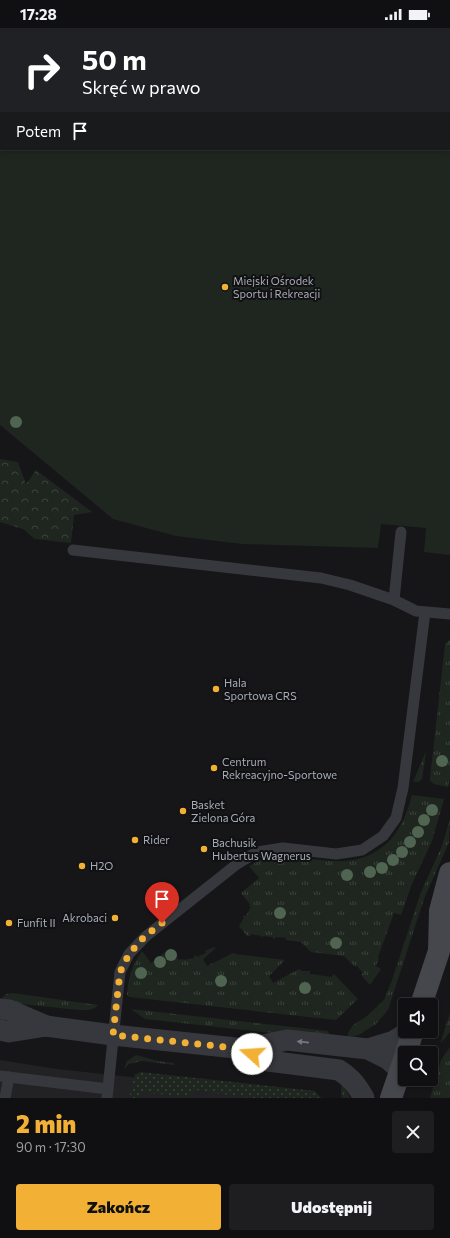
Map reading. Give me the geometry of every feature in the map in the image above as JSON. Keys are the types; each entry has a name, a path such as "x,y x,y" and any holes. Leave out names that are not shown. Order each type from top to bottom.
{"street":[{"path":"424,998 444,943 445,909 450,873"},
{"path":"0,1009 9,1010 46,1026 113,1035 245,1049 287,1040 368,1049 388,1059 398,1060"},
{"path":"0,1030 9,1032 46,1026"},
{"path":"368,1049 394,1041 399,1038"},
{"path":"245,1049 260,1060 339,1070 357,1085 364,1098"},
{"path":"391,1098 398,1078"}],"lane":[{"path":"394,600 401,532"},
{"path":"73,550 321,578 350,585 394,600 416,611 450,614"},
{"path":"6,1098 5,1077 108,1094 120,972 129,954 145,936 237,864 257,852 283,848 336,854 362,850 383,836 396,818 403,788 425,612"}],"shaded area":[{"path":"0,1060 57,1069 325,1098 0,1098"}],"green space":[{"name":"Miejski Ośrodek Sportu i Rekreacji","path":"0,150 450,150 450,555 424,552 426,528 381,524 378,548 242,544 176,536 113,519 0,425"},
{"path":"0,459 18,462 26,484 36,470 92,512 74,515 71,543 35,539 23,529 0,522"},
{"path":"450,639 450,778 448,787 434,784 430,781 430,778 445,645"},
{"path":"426,751 422,779 419,782 413,782"},
{"path":"412,795 444,799 432,841 412,884 401,915 394,913 378,957 376,966 381,969 370,985 361,975 363,973 357,966 355,967 344,956 311,952 301,942 286,940 286,938 275,937 275,939 273,939 273,937 261,937 251,934 250,936 247,936 239,926 244,918 244,915 246,916 251,907 241,893 259,878 249,866 266,858 275,856 290,856 331,861 353,860 364,857 385,845 395,834 405,816"},
{"path":"450,819 449,842 424,899 388,1010 375,1025 358,1035 348,1038 348,1033 353,1025 367,1016 384,1000 421,892 442,846"},
{"path":"214,947 216,948 203,959 207,966 233,953 285,960 269,976 273,983 299,969 302,971 310,971 310,974 332,977 333,974 358,999 336,1020 129,997 127,995 131,972 142,951 151,963 170,948 179,960 184,960 194,958 196,955 197,957"},
{"path":"12,993 98,1005 92,1009 79,1010 1,1002 5,995"},
{"path":"131,1009 328,1031 329,1033 327,1039 145,1019"},
{"path":"450,1013 450,1032 440,1044"},
{"path":"450,1047 450,1098 430,1098 433,1086 438,1086 438,1070 441,1060"},
{"path":"136,1055 158,1061 174,1063 174,1065 142,1061 129,1064 124,1069 127,1061"},
{"path":"141,1072 315,1091 321,1098 250,1098 196,1090 188,1097 140,1092 138,1098 130,1098 135,1074"},
{"path":"342,1085 346,1089 350,1098 342,1098"}],"place":[{"name":"Miejski Ośrodek Sportu i Rekreacji","path":"225,287"},
{"name":"Hala Sportowa CRS","path":"216,689"},
{"name":"Centrum Rekreacyjno-Sportowe","path":"214,768"},
{"name":"Basket Zielona Góra","path":"183,811"},
{"name":"Rider","path":"135,840"},
{"name":"Bachusik Hubertus Wagnerus","path":"204,849"},
{"name":"H2O","path":"82,866"},
{"name":"Akrobaci","path":"115,918"},
{"name":"Funfit II","path":"9,923"}],"route":[{"path":"162,923 145,936 129,954 120,972 113,1035 245,1049 252,1054"}]}
